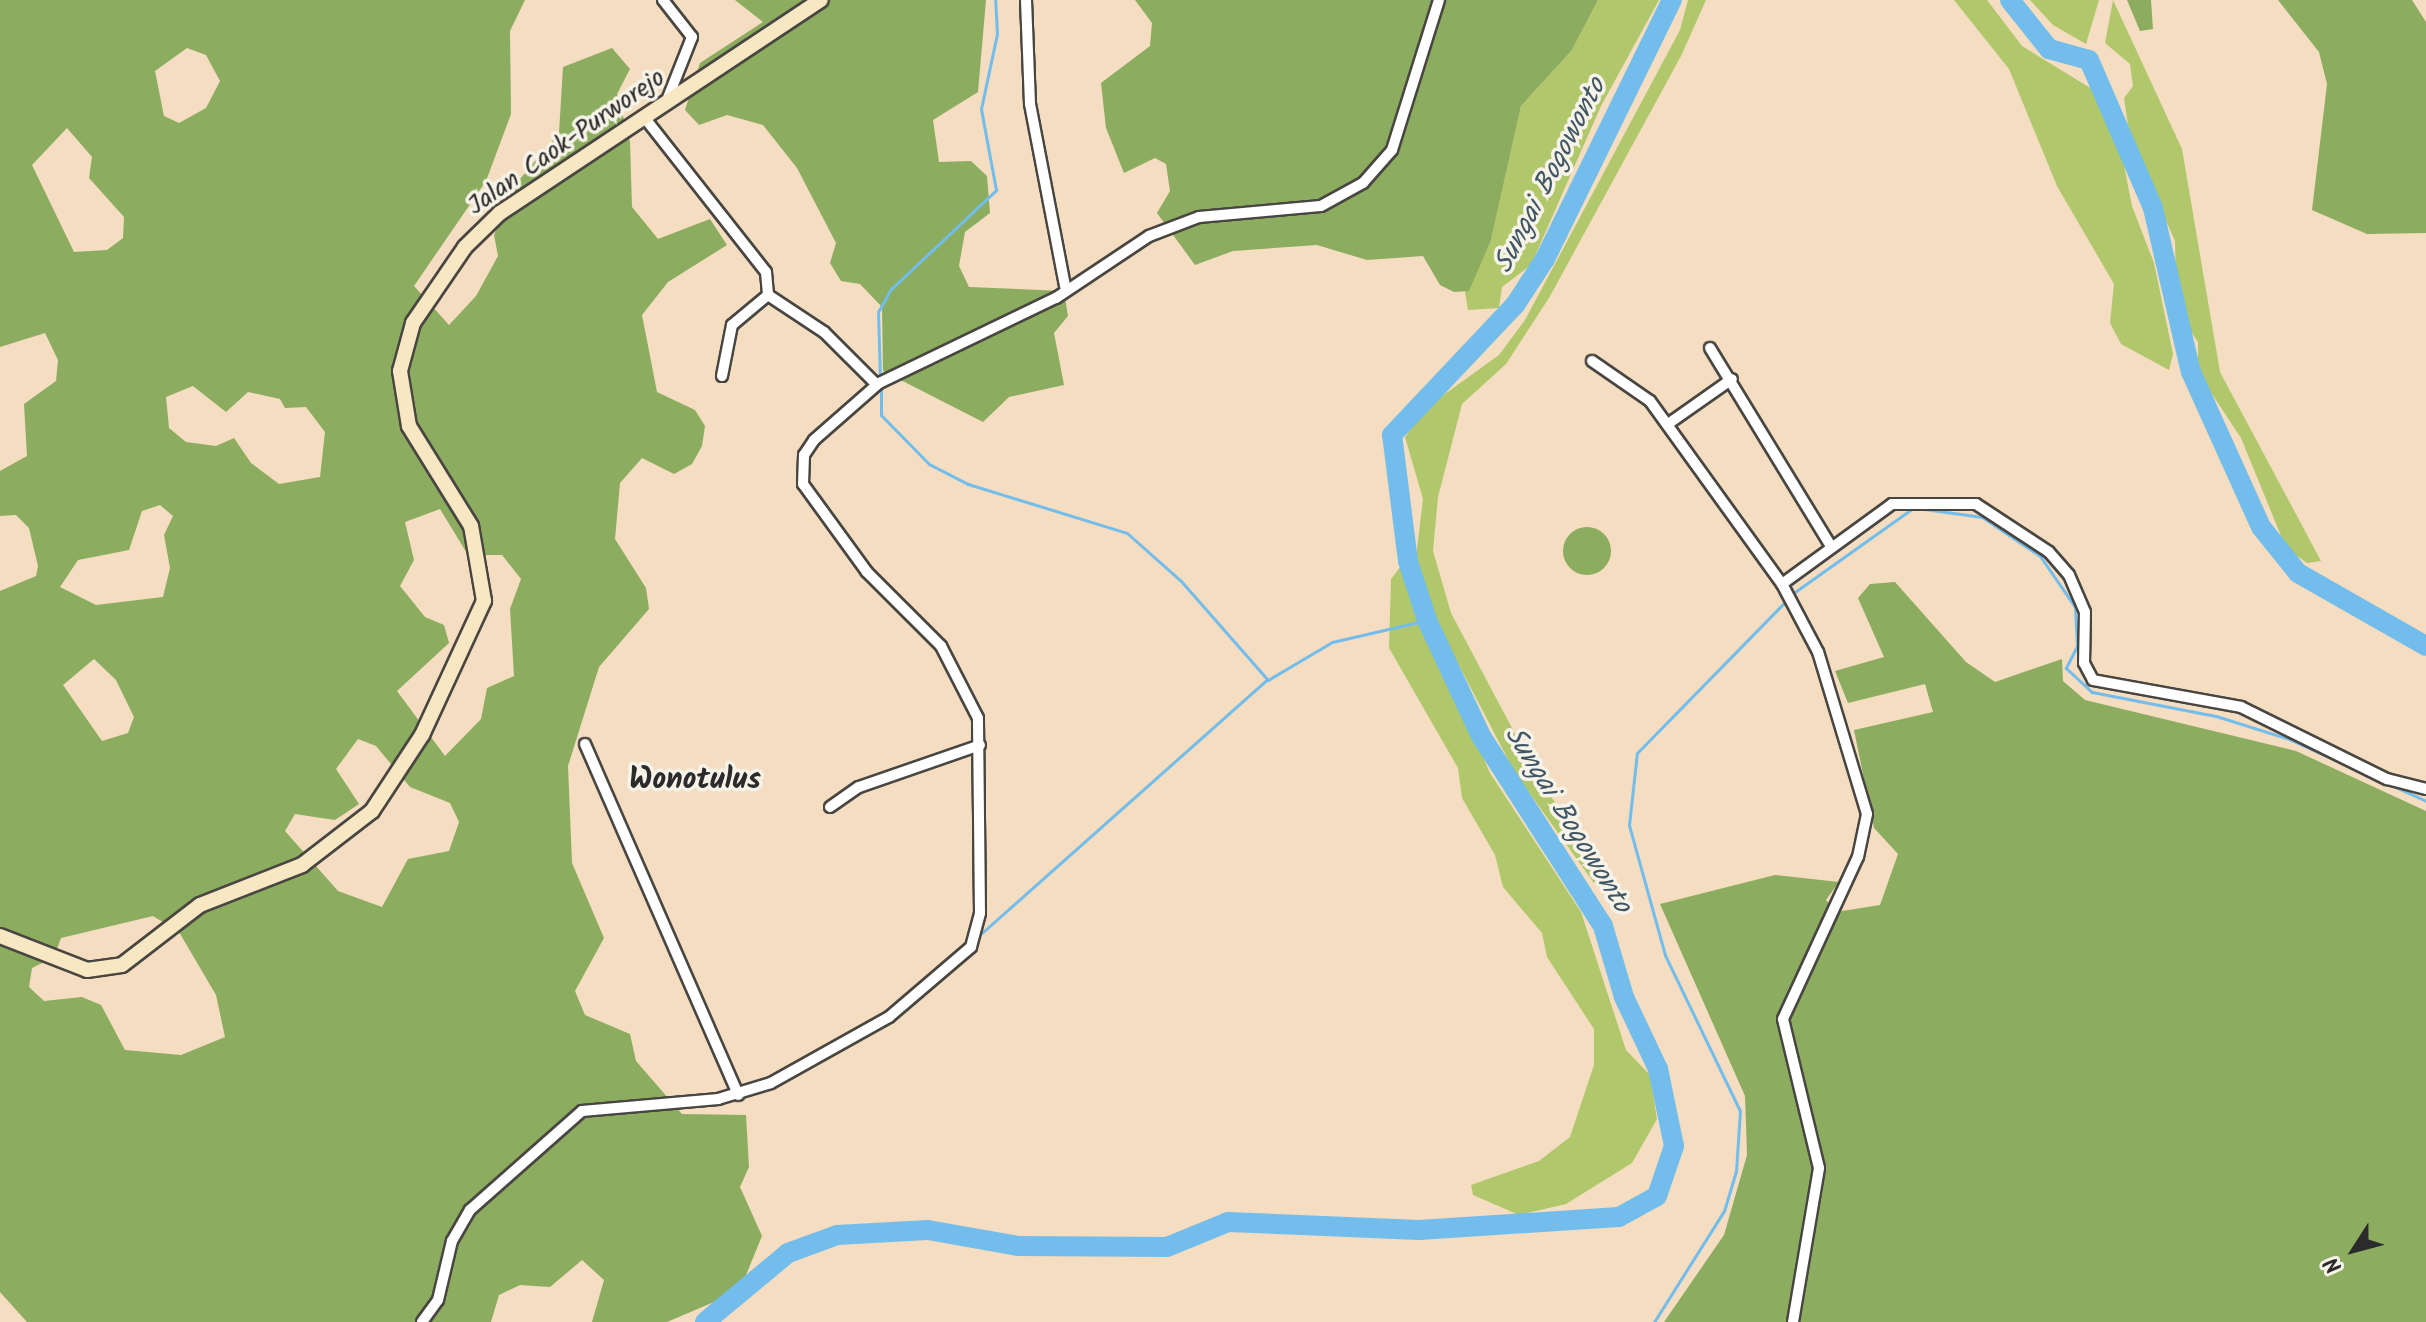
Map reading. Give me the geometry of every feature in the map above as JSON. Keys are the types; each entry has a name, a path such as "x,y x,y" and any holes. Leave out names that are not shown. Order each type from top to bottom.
{"street":[{"path":"663,0 692,37 667,100"},
{"name":"Jalan Caok-Purworejo","path":"0,936 87,970 122,965 200,905 302,865 372,811 422,735 484,601 471,526 409,426 400,371 413,323 465,247 500,213 821,0"},
{"path":"1026,0 1030,104 1066,291"},
{"path":"422,1322 438,1300 452,1241 470,1210 582,1111 736,1091 889,1017 971,943 980,913 980,745 970,696 941,646 867,572 803,484 804,455 814,440 881,382 1066,291 1174,225 1321,206 1363,183 1392,150 1439,0"},
{"path":"644,117 757,259 768,295 824,332 881,382"},
{"path":"722,376 732,325 768,295"},
{"path":"1710,348 1732,379 1831,546"},
{"path":"1592,361 1630,382 1668,424 1800,608 1867,814 1858,857 1783,1019 1819,1168 1793,1322"},
{"path":"1668,424 1732,379"},
{"path":"1784,587 1831,546 1892,504 1976,504 2049,552 2069,575 2085,612 2084,663 2093,680 2241,707 2387,779 2426,789"},
{"path":"585,744 736,1091"},
{"path":"830,807 859,787 980,745"}],"green space":[{"path":"0,0 525,0 510,31 511,114 486,181 414,286 449,325 476,296 498,256 494,235 520,179 559,133 563,67 612,48 630,69 617,94 630,142 632,207 658,239 710,219 727,245 668,282 642,315 657,392 695,410 705,426 702,446 692,464 674,474 642,458 620,483 615,539 646,588 649,609 599,667 568,766 572,863 604,938 575,991 585,1015 630,1034 636,1061 682,1114 746,1115 749,1167 740,1187 762,1236 744,1280 714,1302 667,1322 592,1322 604,1280 582,1260 550,1287 520,1285 499,1295 491,1322 27,1322 0,1292 0,591 36,576 38,566 29,528 16,515 0,516 0,471 27,456 24,404 56,381 58,360 45,333 0,347","holes":["187,48 206,55 220,81 206,108 179,123 164,116 155,71","67,128 92,157 89,178 124,217 123,238 107,250 74,252 32,165","193,386 226,412 248,392 280,399 285,408 306,407 325,432 320,477 279,484 251,463 234,438 216,446 186,442 169,428 166,397","160,505 173,516 164,535 170,568 163,597 96,605 60,587 78,560 129,550 142,511","440,509 468,555 502,555 521,579 510,609 514,676 487,688 481,719 445,756 397,691 449,643 444,625 425,617 400,586 414,560 405,522","94,659 116,680 134,717 128,733 102,741 63,685","358,739 376,746 410,787 450,803 459,822 449,851 408,859 382,907 338,891 285,831 295,814 335,820 359,804 336,769","153,916 179,932 216,995 225,1037 181,1055 125,1050 101,1005 82,997 44,1001 29,987 32,968 54,957 61,938"]},
{"path":"735,0 986,0 978,92 933,120 939,162 971,161 987,176 990,213 965,232 959,266 969,287 1064,291 1068,316 1054,333 1064,385 1009,397 983,422 883,371 882,307 860,284 841,281 830,263 836,243 797,168 763,125 727,115 699,125 685,110 700,63 763,22"},
{"path":"1135,0 1598,0 1572,50 1521,106 1491,240 1469,291 1454,292 1440,285 1423,256 1367,260 1317,245 1233,251 1195,265 1157,213 1170,191 1166,164 1155,158 1124,173 1106,128 1101,83 1150,46 1152,23"},
{"path":"1598,0 1659,0 1601,106 1531,265 1502,287 1499,308 1468,310 1465,292 1491,240 1521,106 1572,50"},
{"path":"1688,0 1706,0 1681,56 1549,298 1506,364 1462,404 1438,497 1433,551 1451,613 1540,781 1591,854 1599,875 1594,883 1515,773 1436,621 1415,566 1423,499 1405,437 1431,404 1499,355 1525,320 1680,30"},
{"path":"1954,0 1987,0 2022,46 2092,89 2120,145 2132,206 2154,263 2173,354 2169,370 2121,344 2110,323 2114,284 2057,186 2009,69"},
{"path":"2030,0 2099,0 2086,44 2053,25"},
{"path":"2113,0 2182,149 2220,372 2321,561 2307,563 2286,548 2241,438 2198,373 2198,342 2184,322 2176,283 2175,241 2130,139 2124,98 2133,86 2130,64 2105,43"},
{"path":"2127,0 2151,0 2153,29 2140,31"},
{"path":"2278,0 2412,0 2426,22 2426,233 2367,234 2312,210 2327,84 2319,52"},
{"path":"1587,527 1604,534 1611,551 1604,568 1587,575 1570,568 1563,551 1570,534"},
{"path":"1401,566 1490,773 1581,912 1626,1050 1650,1075 1657,1119 1632,1163 1566,1204 1519,1215 1473,1195 1471,1185 1539,1161 1570,1137 1594,1065 1594,1029 1547,957 1542,933 1503,887 1495,855 1462,798 1458,768 1389,648 1391,579"},
{"path":"1895,582 1966,662 1995,682 2062,659 2063,681 2085,700 2296,751 2426,811 2426,1322 1664,1322 1724,1235 1747,1155 1745,1096 1660,904 1775,875 1839,882 1826,900 1836,912 1880,905 1898,854 1874,828 1854,730 1933,712 1925,684 1848,703 1835,671 1884,657 1858,598 1870,584"}],"waterway":[{"path":"880,379 878,312 890,290 996,190 981,109 997,34 995,0"},
{"name":"Sungai Bogowonto","path":"705,1322 788,1253 837,1235 928,1230 1018,1246 1167,1247 1228,1222 1419,1230 1619,1217 1657,1196 1674,1146 1658,1069 1624,997 1603,926 1481,736 1427,620 1408,561 1392,435 1515,305 1545,259 1672,0"},
{"name":"Sungai Bogowonto","path":"2010,0 2049,49 2089,60 2153,208 2191,372 2261,527 2298,573 2426,646"},
{"path":"881,387 881,415 929,464 968,484 1127,533 1181,581 1268,680 1332,642 1427,620"},
{"path":"1792,594 1913,508"},
{"path":"1924,509 1982,517 2040,556 2075,607 2077,646 2066,668 2092,692 2216,716 2289,739 2426,801"},
{"path":"1654,1322 1724,1211 1736,1171 1740,1111 1665,955 1629,825 1637,753 1787,600"},
{"path":"976,938 1267,680"},
{"path":"581,1107 633,1102"},
{"path":"502,1175 524,1156"}],"district":[{"name":"Wonotulus","path":"695,780"}]}
